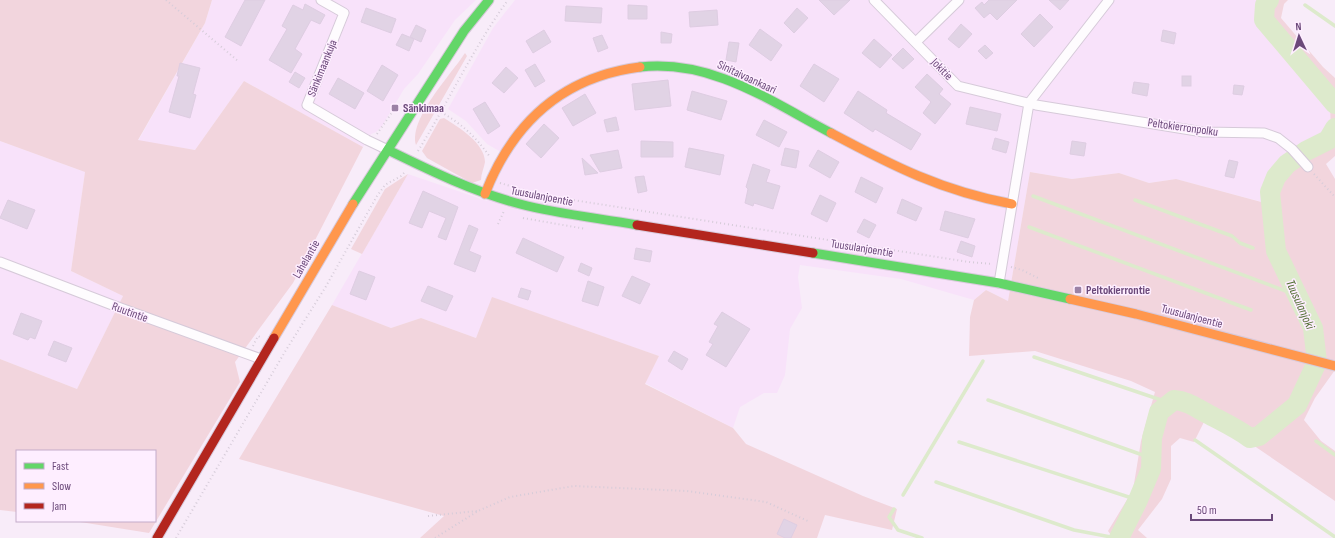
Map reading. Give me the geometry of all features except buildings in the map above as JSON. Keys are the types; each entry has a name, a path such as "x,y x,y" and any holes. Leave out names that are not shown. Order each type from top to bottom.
{"street":[{"name":"Sänkimaankuja","path":"321,0 344,13 306,105 367,140 388,150"},
{"name":"Lahelantie","path":"156,538 340,225 464,31 489,0"},
{"name":"Jokitie","path":"874,0 958,86 1029,103"},
{"path":"916,42 959,0"},
{"path":"999,283 1029,103 1109,0"},
{"name":"Sinitaivaankaari","path":"485,194 490,179 506,148 521,128 538,110 566,91 595,77 619,70 655,65 676,66 712,73 736,83 892,166 935,184 980,198 1012,204"},
{"name":"Peltokierronpolku","path":"1029,103 1203,132 1264,132 1278,138 1292,149 1308,167"},
{"name":"Tuusulanjoentie","path":"388,150 485,194 539,209 999,283 1122,310 1334,365"},
{"name":"Ruutintie","path":"0,262 261,359"}],"path":[{"path":"166,0 238,61"},
{"path":"176,538 286,350 325,288 376,196 385,185 401,176 441,112 480,39 508,0"},
{"path":"441,112 462,124 478,141 490,157"},
{"path":"487,163 495,151"},
{"path":"1308,167 1335,197"},
{"path":"490,179 512,188 541,196 961,261 1002,265 1022,270 1045,282"},
{"path":"498,224 504,212"},
{"path":"435,538 478,511 510,496 574,486 687,491 766,502 810,522"},
{"path":"428,516 478,511"}],"shaded area":[{"path":"0,0 212,0 205,23 138,140 195,150 244,81 363,147 293,283 235,362 240,382 156,521 156,450 16,450 16,512 0,510 0,359 77,389 123,296 71,271 85,172 0,141"},
{"path":"212,0 476,0 455,20 418,74 404,89 382,126 376,132 371,134 363,147 244,81 195,150 138,141 205,23"},
{"path":"515,0 1266,0 1264,2 1262,20 1330,105 1332,131 1277,177 1266,203 1176,179 1149,183 1119,173 1072,179 1030,172 1008,301 986,290 974,300 901,279 800,265 798,277 802,308 790,329 785,375 777,393 764,393 740,407 733,428 645,383 659,356 493,298 476,338 421,318 391,328 332,305 408,174 487,201 508,156 487,144 466,121 448,109 493,28"},
{"path":"1266,0 1288,0 1284,4 1281,18 1323,67 1335,78 1335,156 1326,164 1335,179 1335,370 1315,398 1304,420 1321,441 1335,451 1335,501 1250,443 1205,420 1194,442 1180,438 1171,446 1171,479 1162,499 1138,530 1147,538 1113,538 1108,531 1133,490 1141,441 1155,392 1131,381 1035,351 969,356 970,317 974,300 986,290 1008,301 1030,172 1072,179 1119,173 1149,183 1176,179 1265,203 1277,177 1331,131 1330,105 1262,20 1264,2"},
{"path":"465,53 467,56 416,145 416,134 419,122 425,110"},
{"path":"444,118 470,136 481,148 485,162 481,180 472,183 427,158 422,151 440,119"},
{"path":"0,141 85,172 71,271 123,296 77,389 0,359"},
{"path":"408,174 362,254 351,249 385,189"},
{"path":"492,297 659,356 645,384 733,428 746,444 863,496 897,509 892,530 825,515 817,538 420,538 444,516 239,459 332,305 391,328 421,318 476,338"},
{"path":"80,522 156,522 149,533"}],"waterway":[{"name":"Tuusulanjoki","path":"1269,0 1265,5 1264,20 1335,104"},
{"path":"1305,5 1335,26"},
{"name":"Tuusulanjoki","path":"1119,538 1138,500 1151,469 1152,438 1159,412 1174,400 1192,405 1235,428 1250,438 1259,436 1297,405 1317,362 1313,328 1276,251 1270,192 1276,177 1287,164 1306,151 1328,140 1335,128"},
{"path":"1033,196 1299,296"},
{"path":"1135,200 1232,236 1240,243 1253,248"},
{"path":"1029,227 1251,310"},
{"path":"1034,357 1170,403"},
{"path":"903,495 983,361"},
{"path":"988,400 1151,458"},
{"path":"1195,440 1335,537"},
{"path":"1316,441 1335,455"},
{"path":"959,442 1138,500"},
{"path":"936,482 1074,530 1116,538"},
{"path":"894,509 889,517 898,530 922,538"}],"traffic: fast":[{"path":"353,204 464,31 489,0"},
{"path":"640,67 666,66 692,69 716,76 763,96 831,133"},
{"path":"388,150 420,166 503,199 549,211 637,225"},
{"path":"813,253 999,283 1070,299"}],"traffic: slow":[{"path":"485,194 496,168 510,145 526,125 544,107 564,93 587,81 612,72 640,67"},
{"path":"831,133 897,167 940,185 987,199 1012,204"},
{"path":"274,338 353,204"},
{"path":"1070,299 1136,314 1335,366"}],"traffic: jam":[{"path":"637,225 813,253"},
{"path":"157,538 274,338"}],"place":[{"name":"Sänkimaa","path":"395,108"},
{"name":"Peltokierrontie","path":"1078,290"}]}
